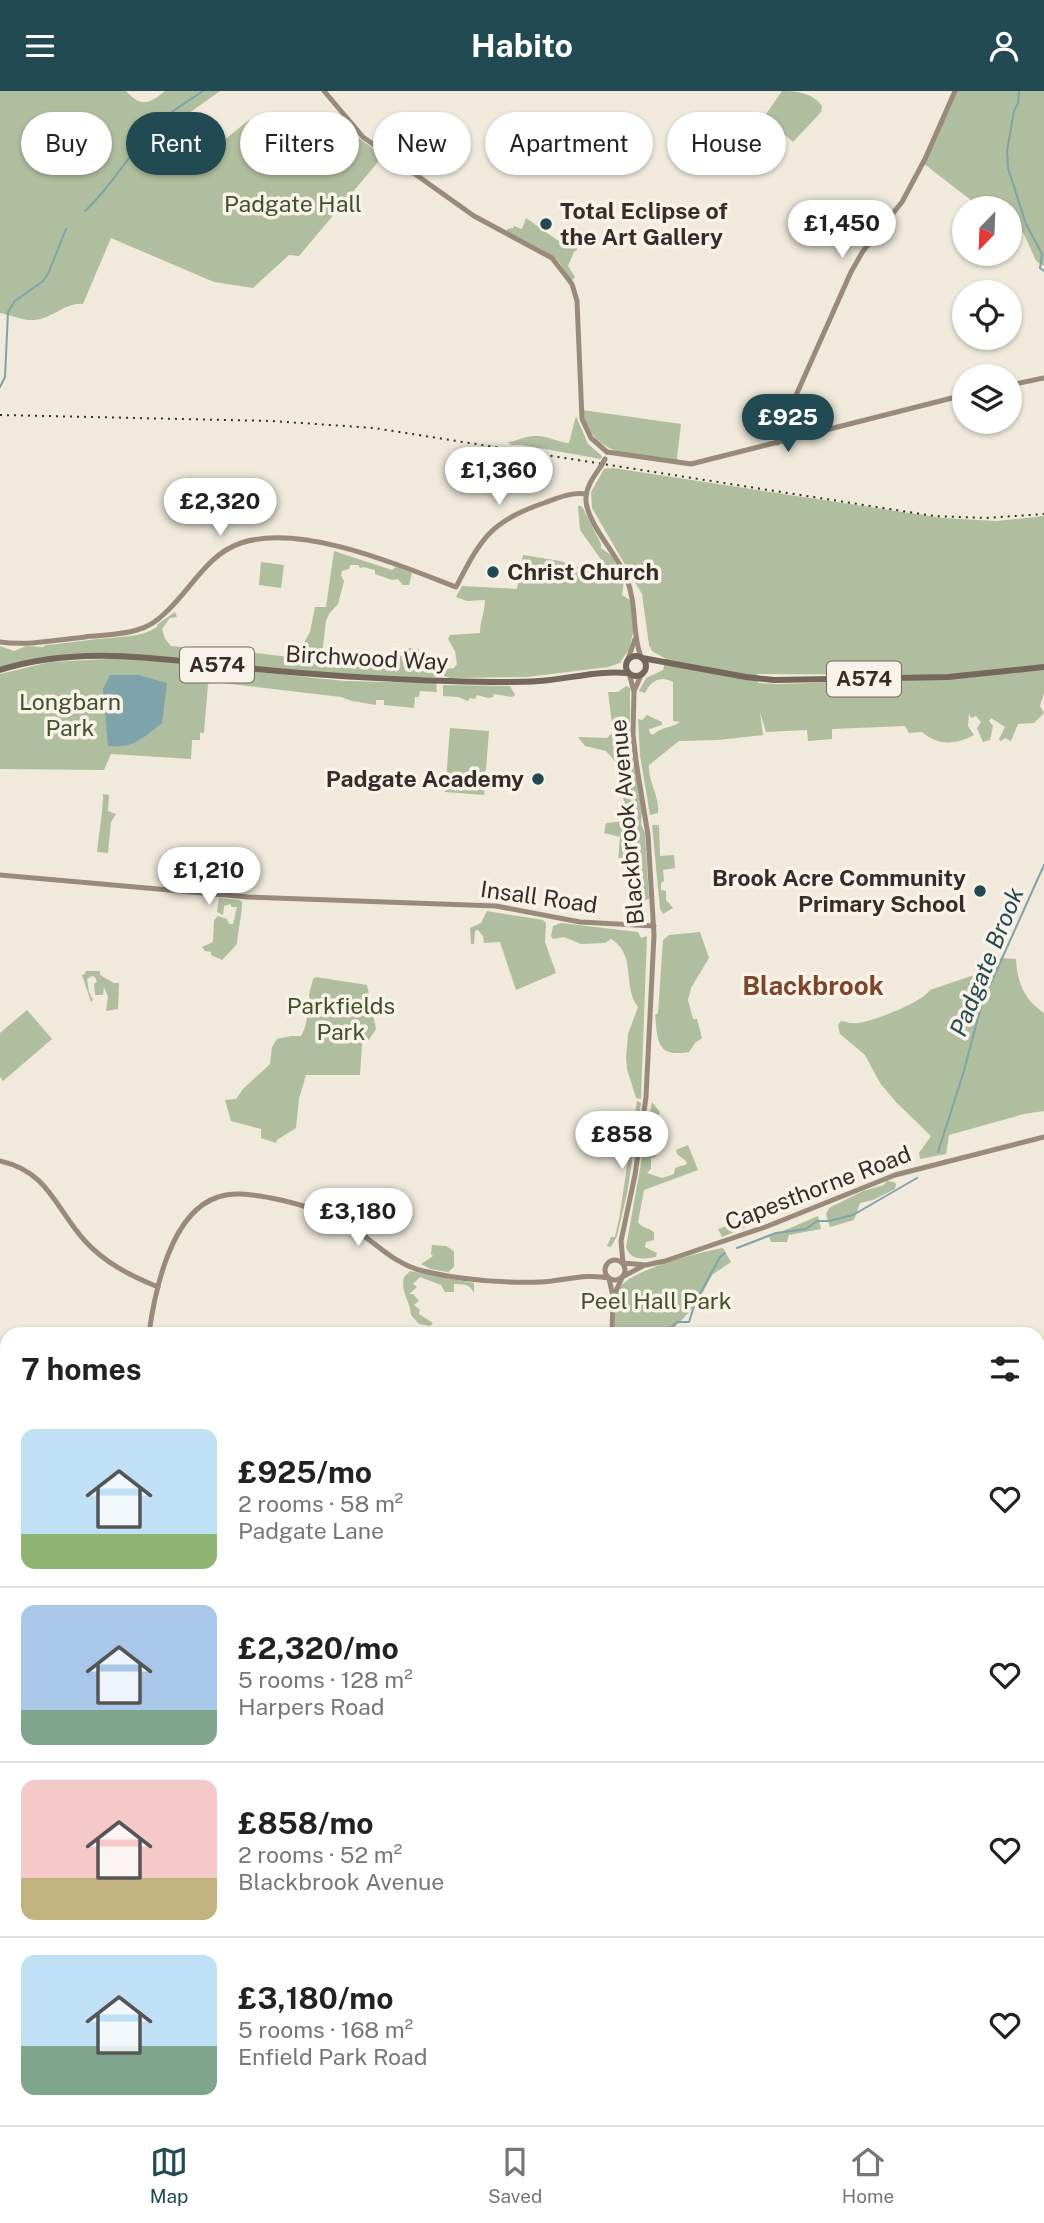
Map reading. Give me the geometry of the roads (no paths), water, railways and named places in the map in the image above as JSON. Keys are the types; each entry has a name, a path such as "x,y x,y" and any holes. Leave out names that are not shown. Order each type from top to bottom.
{"main road":[{"name":"Birchwood Way","path":"0,670 58,657 110,654 350,678 537,681 608,671 629,673"},
{"name":"A574","path":"627,660 634,656 774,680 948,677 1044,667"},
{"path":"641,657 645,663 643,673"},
{"path":"627,660 625,667 629,673"},
{"name":"Birchwood Way","path":"608,671 627,660"},
{"name":"A574","path":"629,673 634,676 665,663"}],"street":[{"path":"324,91 363,137 474,216 541,250 558,263 572,284 577,300 582,419 591,438 607,452 686,465 952,398"},
{"path":"777,443 792,403 851,272 863,251 902,202 930,149 955,91"},
{"path":"1022,383 1044,378"},
{"path":"607,452 586,494 589,510 630,587 641,657"},
{"path":"0,642 23,643 90,637 146,627 168,611 218,555 231,546 253,540 291,539 329,544 456,587 480,544 500,522 526,509 556,499 576,493 586,494"},
{"path":"627,660 636,638"},
{"name":"Blackbrook Avenue","path":"623,1263 621,1241 635,1175 646,1100 654,926 648,835 634,735 634,692 629,673"},
{"name":"Blackbrook Avenue","path":"634,692 643,673"},
{"name":"Insall Road","path":"0,875 248,897 511,907 580,922 654,926"},
{"name":"Capesthorne Road","path":"622,1277 646,1265 768,1226 888,1177 1044,1137"},
{"path":"0,1161 35,1176 52,1194 79,1234 101,1256 131,1275 158,1287"},
{"path":"150,1327 158,1287 173,1245 191,1214 214,1198 237,1194 278,1199 328,1215 353,1228 392,1259 424,1272 508,1282 556,1281 587,1276 615,1280 622,1277"},
{"name":"Blackbrook Avenue","path":"608,1262 621,1241"},
{"path":"587,1276 616,1259 623,1263 625,1269 613,1297"},
{"path":"608,1262 604,1271 609,1278 613,1297 612,1327"},
{"name":"Capesthorne Road","path":"623,1263 646,1265"}],"water":[{"path":"110,675 139,675 167,683 162,723 137,741 124,746 108,746 103,689"}],"waterway":[{"path":"85,211 157,125 203,91"},
{"name":"Padgate Brook","path":"1019,91 1007,151 1008,168 1026,224 1042,254 1040,268 1044,271"},
{"path":"0,387 5,377 8,312 15,301 43,281 48,274 66,229"},
{"name":"Padgate Brook","path":"938,1152 982,1003 1044,865"},
{"path":"737,1248 776,1233 806,1229 817,1221 853,1215 917,1178"},
{"path":"671,1327 677,1322 689,1322 695,1303 720,1257 725,1253"}],"railway":[{"path":"0,415 272,421 374,428 934,516 986,518 1044,514"}],"place":[{"name":"Total Eclipse of the Art Gallery","path":"546,224"},
{"name":"Christ Church","path":"493,572"},
{"name":"Padgate Academy","path":"538,779"},
{"name":"Brook Acre Community Primary School","path":"980,891"}],"district":[{"name":"Blackbrook","path":"813,986"}],"park label":[{"name":"Padgate Hall","path":"293,204"},
{"name":"Longbarn Park","path":"70,715"},
{"name":"Parkfields Park","path":"341,1019"},
{"name":"Peel Hall Park","path":"656,1301"}]}
